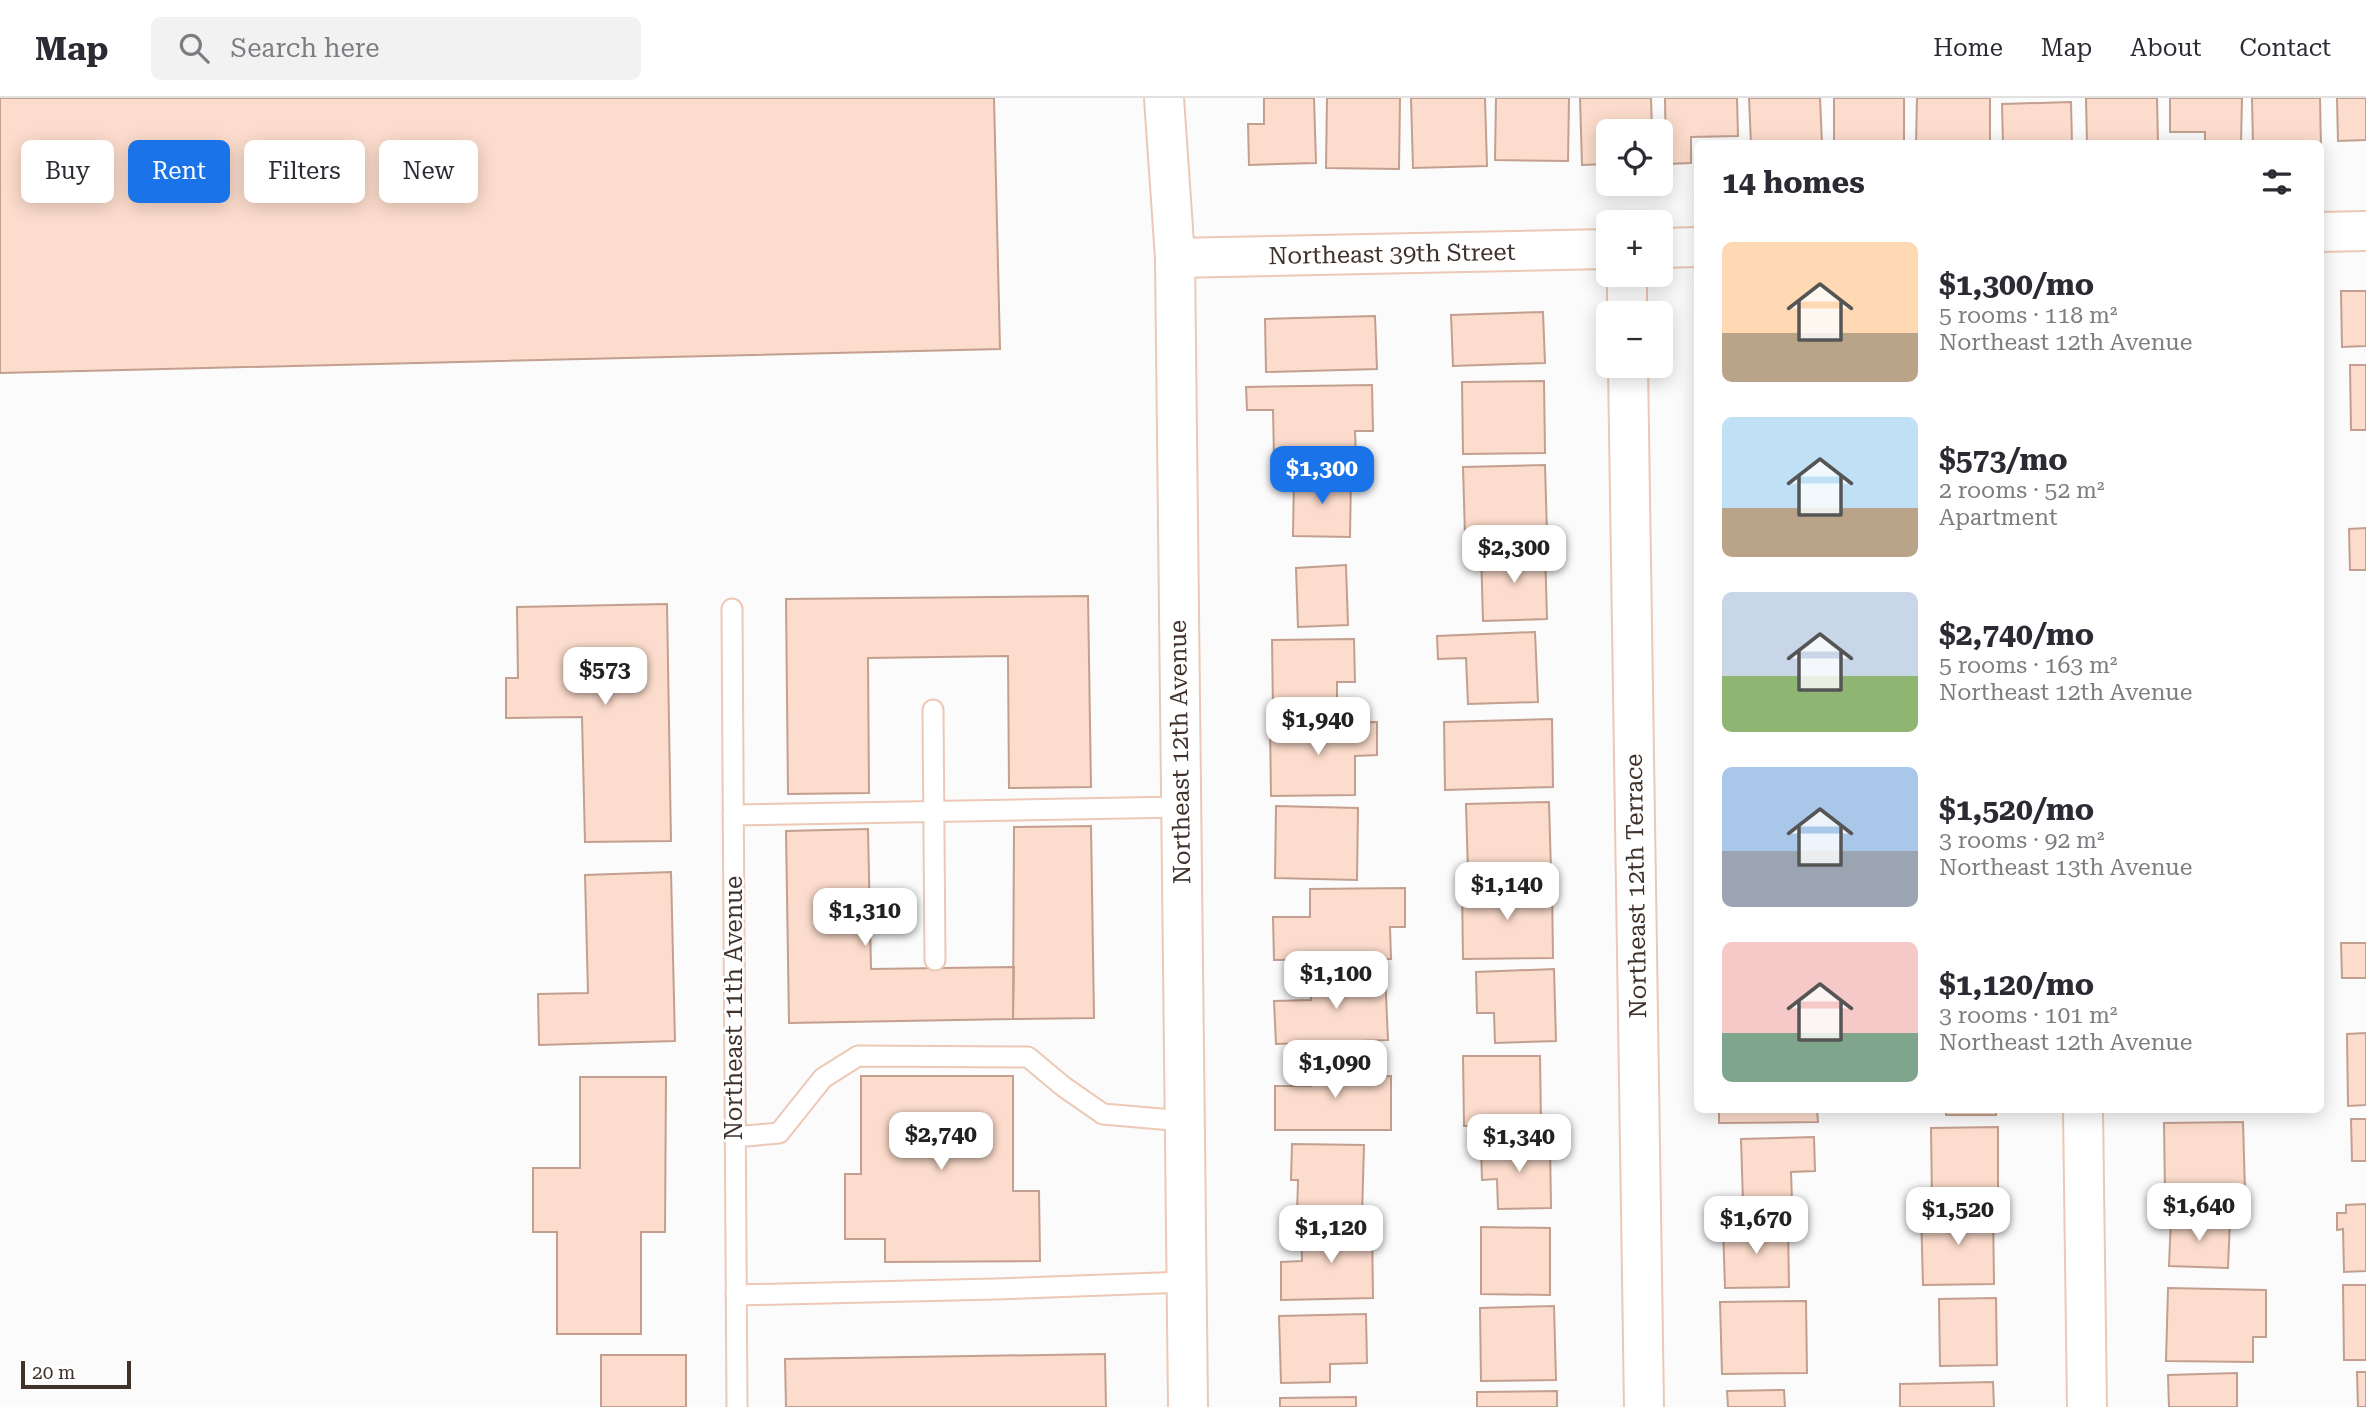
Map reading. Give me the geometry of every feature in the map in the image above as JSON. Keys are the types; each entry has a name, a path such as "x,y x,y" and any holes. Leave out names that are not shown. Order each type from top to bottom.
{"street":[{"name":"Northeast 12th Avenue","path":"1164,98 1175,258 1188,1407"},
{"path":"2324,232 2366,231"},
{"path":"1673,248 1694,247"},
{"name":"Northeast 39th Street","path":"1175,258 1596,249"},
{"name":"Northeast 12th Terrace","path":"1628,378 1644,1407"},
{"path":"2083,1113 2087,1407"}],"lane":[{"name":"Northeast 11th Avenue","path":"732,609 737,1407"},
{"path":"933,710 935,960"},
{"path":"733,815 1181,807"},
{"path":"735,1137 779,1133 823,1078 859,1056 1028,1057 1064,1087 1103,1114 1184,1121"},
{"path":"736,1295 1186,1282"}],"building":[{"path":"0,98 994,98 1000,349 0,373"},
{"path":"1264,98 1314,98 1316,163 1249,165 1248,124 1264,124"},
{"path":"1327,98 1400,98 1399,169 1326,168"},
{"path":"1411,98 1485,98 1487,166 1413,168"},
{"path":"1496,98 1569,98 1568,161 1495,160"},
{"path":"1580,98 1651,98 1652,119 1596,119 1596,164 1582,165"},
{"path":"1665,98 1737,98 1738,136 1691,137 1691,163 1673,164 1673,119 1665,119"},
{"path":"1749,98 1820,98 1822,140 1751,140"},
{"path":"1834,98 1904,98 1904,140 1834,140"},
{"path":"1917,98 1990,98 1990,140 1916,140"},
{"path":"2086,98 2157,98 2158,140 2087,140"},
{"path":"2170,98 2242,98 2241,140 2205,140 2205,132 2170,132"},
{"path":"2252,98 2320,98 2321,140 2253,140"},
{"path":"2337,98 2366,98 2366,140 2338,141"},
{"path":"2071,102 2072,140 2003,140 2002,104"},
{"path":"2341,291 2366,291 2366,346 2342,347"},
{"path":"1543,312 1545,363 1453,366 1451,315"},
{"path":"1375,316 1377,369 1266,372 1265,319"},
{"path":"2350,365 2366,365 2366,430 2351,430"},
{"path":"1544,381 1545,453 1463,454 1462,382"},
{"path":"1372,385 1373,431 1355,431 1356,457 1274,458 1273,410 1247,410 1246,387"},
{"path":"1545,465 1547,534 1465,536 1463,467"},
{"path":"1294,476 1351,477 1350,537 1293,536"},
{"path":"2366,528 2366,570 2350,570 2349,529"},
{"path":"1545,549 1547,619 1483,621 1481,551"},
{"path":"1346,565 1348,625 1298,627 1296,568"},
{"path":"1088,596 1091,787 1009,788 1008,656 868,658 869,793 788,794 786,599"},
{"path":"667,604 671,841 585,842 582,717 506,718 506,678 518,678 517,607"},
{"path":"1535,632 1538,702 1468,704 1466,658 1438,659 1437,636"},
{"path":"1354,639 1355,682 1337,682 1337,710 1273,711 1272,640"},
{"path":"1552,719 1553,787 1445,790 1444,722"},
{"path":"1377,722 1377,755 1355,756 1355,795 1271,796 1270,723"},
{"path":"1549,802 1551,871 1468,873 1466,804"},
{"path":"1276,806 1358,808 1357,880 1275,878"},
{"path":"1091,826 1094,1018 1013,1019 1014,827"},
{"path":"868,829 871,969 1014,967 1013,1019 789,1023 786,831"},
{"path":"671,872 675,1041 539,1045 538,994 588,993 585,875"},
{"path":"1462,886 1552,886 1553,958 1463,959"},
{"path":"1405,888 1405,927 1390,927 1391,959 1274,960 1273,917 1310,917 1310,889"},
{"path":"2341,943 2366,943 2366,978 2342,978"},
{"path":"1554,969 1556,1041 1495,1043 1494,1013 1477,1013 1476,972"},
{"path":"1385,973 1388,1040 1276,1044 1274,1001 1311,1000 1310,975"},
{"path":"2366,1033 2366,1105 2348,1106 2347,1034"},
{"path":"1463,1056 1540,1056 1541,1125 1464,1126"},
{"path":"1356,1057 1356,1077 1391,1076 1391,1130 1275,1130 1275,1086 1311,1086 1311,1058"},
{"path":"861,1076 1013,1076 1013,1191 1039,1191 1040,1261 885,1262 885,1239 845,1239 845,1174 861,1174"},
{"path":"580,1077 666,1077 665,1232 641,1232 641,1334 557,1334 557,1232 533,1232 533,1168 580,1168"},
{"path":"1719,1113 1817,1113 1818,1122 1719,1123"},
{"path":"1946,1113 1996,1113 1996,1115"},
{"path":"2351,1119 2366,1119 2366,1161 2352,1161"},
{"path":"2243,1122 2245,1192 2165,1194 2164,1123"},
{"path":"1998,1127 1998,1199 1932,1199 1931,1128"},
{"path":"1814,1137 1815,1171 1791,1172 1792,1201 1743,1202 1741,1139"},
{"path":"1292,1144 1364,1145 1362,1216 1297,1215 1298,1180 1291,1180"},
{"path":"1550,1144 1551,1208 1498,1209 1497,1179 1482,1180 1481,1145"},
{"path":"2366,1204 2366,1271 2344,1272 2343,1229 2337,1230 2337,1213 2346,1213 2346,1205"},
{"path":"1993,1208 1994,1284 1923,1285 1921,1211"},
{"path":"2171,1218 2230,1220 2228,1268 2169,1266"},
{"path":"1788,1225 1789,1287 1725,1288 1723,1226"},
{"path":"1372,1226 1373,1298 1281,1300 1281,1262 1302,1261 1301,1227"},
{"path":"1481,1227 1550,1228 1550,1295 1481,1294"},
{"path":"2343,1285 2366,1285 2366,1360 2344,1360"},
{"path":"2168,1288 2266,1290 2266,1337 2253,1337 2253,1362 2166,1361"},
{"path":"1996,1298 1997,1365 1940,1366 1939,1299"},
{"path":"1806,1301 1807,1373 1722,1374 1720,1302"},
{"path":"1554,1306 1556,1380 1481,1381 1480,1308"},
{"path":"1366,1314 1367,1363 1330,1364 1330,1382 1281,1383 1279,1316"},
{"path":"1105,1354 1106,1407 786,1407 785,1359"},
{"path":"601,1355 686,1355 686,1407 601,1407"},
{"path":"2357,1372 2366,1372 2366,1407 2358,1407"},
{"path":"2237,1373 2237,1407 2169,1407 2168,1375"},
{"path":"1993,1382 1994,1407 1900,1407 1900,1384"},
{"path":"1784,1390 1785,1407 1728,1407 1727,1391"},
{"path":"1557,1391 1557,1407 1477,1407 1477,1392"},
{"path":"1356,1397 1356,1407 1280,1407 1280,1398"}]}
